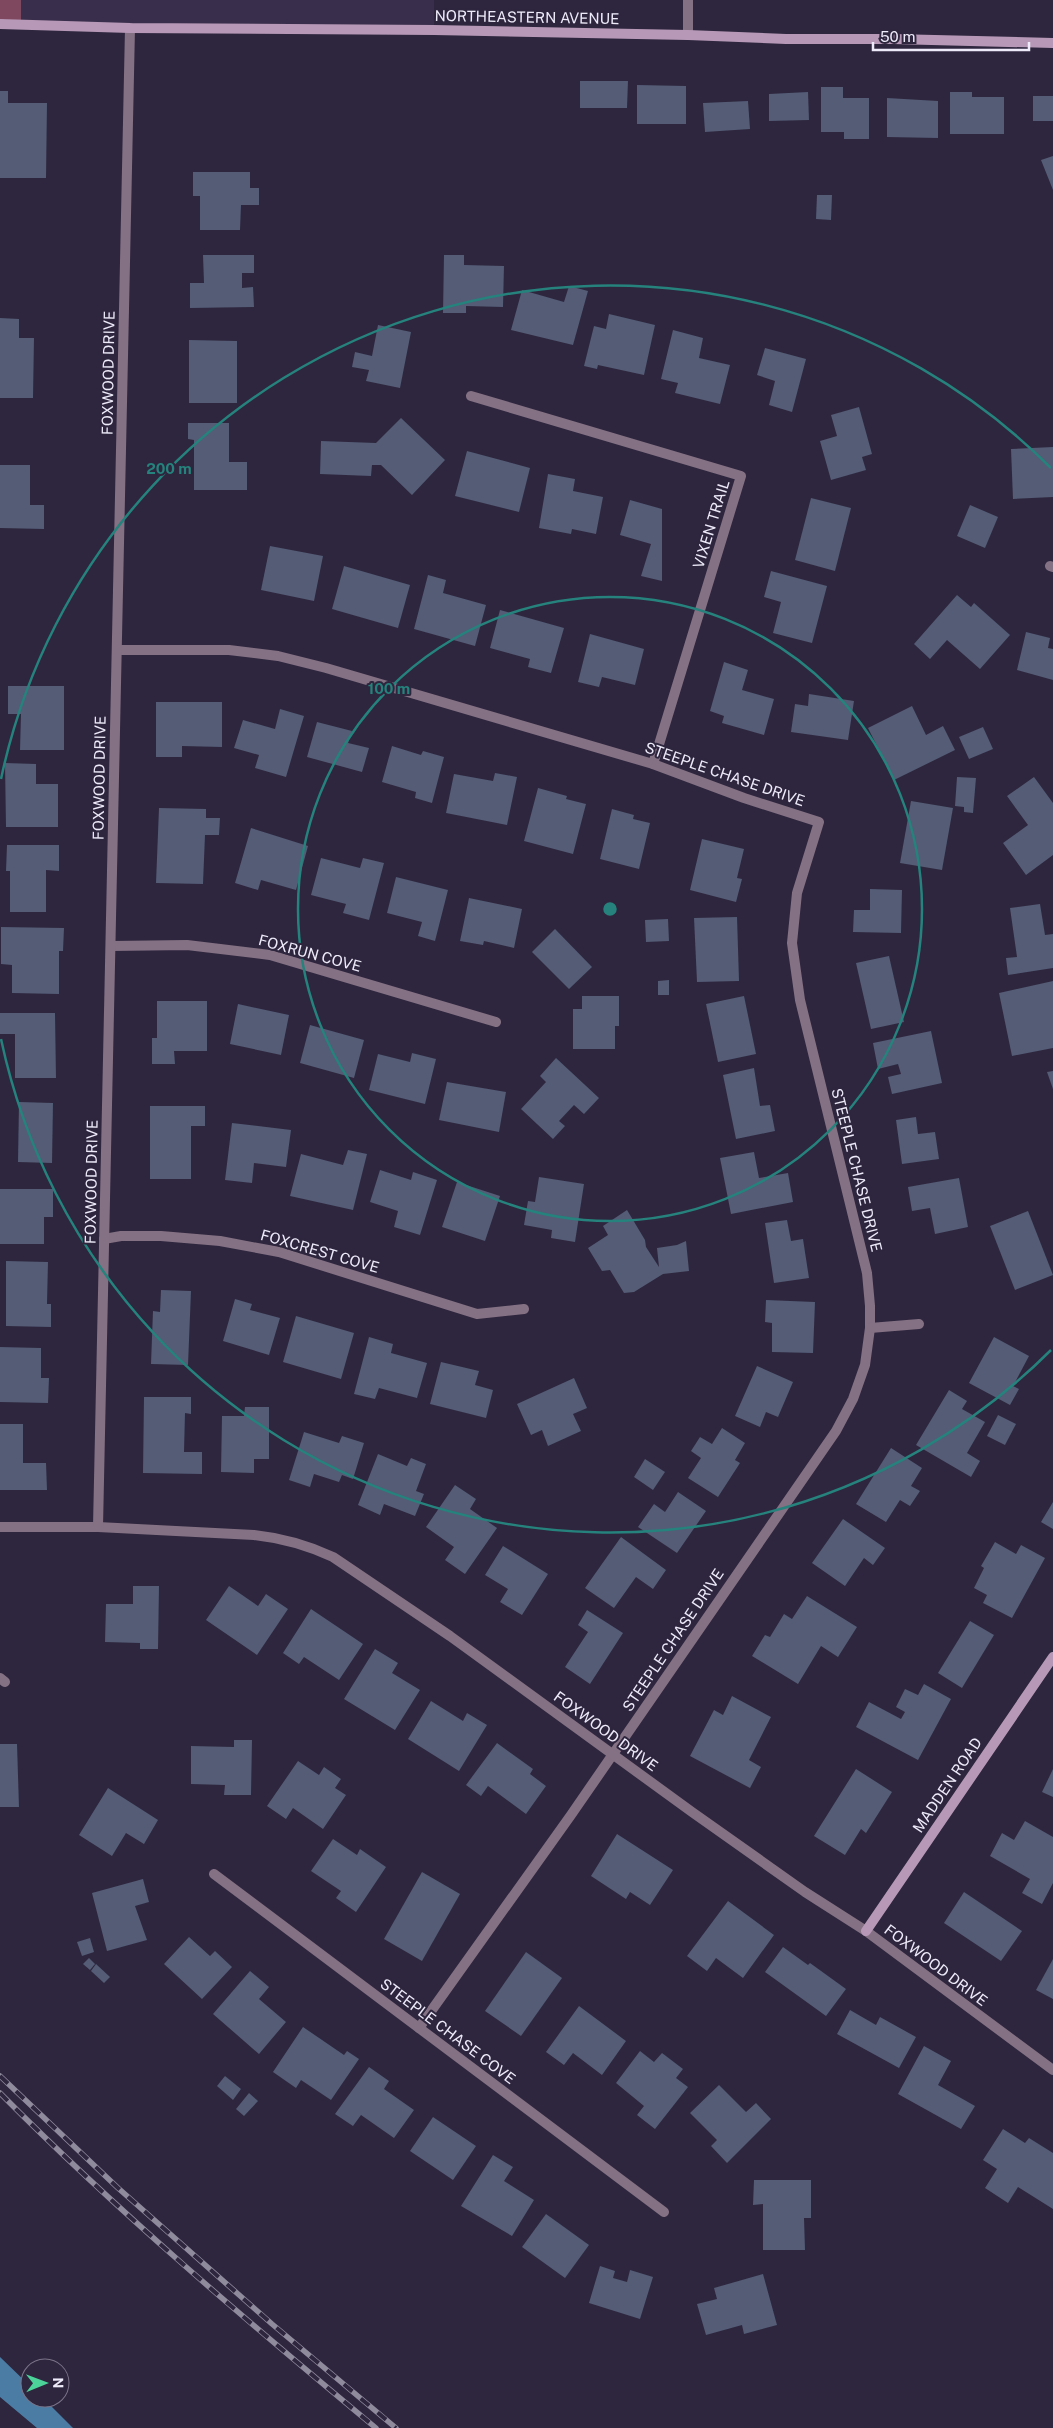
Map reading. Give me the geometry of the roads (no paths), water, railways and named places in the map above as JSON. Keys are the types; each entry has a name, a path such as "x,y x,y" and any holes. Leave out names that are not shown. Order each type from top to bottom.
{"street":[{"path":"688,0 688,35"},
{"name":"NORTHEASTERN AVENUE","path":"0,24 130,28 688,35 786,39 893,39 1053,43"},
{"name":"FOXWOOD DRIVE","path":"98,1527 130,28"},
{"name":"VIXEN TRAIL","path":"471,396 741,476 653,764"},
{"name":"STEEPLE CHASE DRIVE","path":"117,650 229,650 278,656 326,668 653,764 744,798 819,822 797,893 792,925 793,950 800,1000 867,1273 870,1328 862,1373 853,1399 836,1431 613,1755 419,2028"},
{"name":"FOXRUN COVE","path":"111,946 187,945 270,956 496,1022"},
{"name":"FOXCREST COVE","path":"104,1239 121,1236 161,1236 220,1241 279,1252 477,1314 524,1309"},
{"path":"870,1328 919,1324"},
{"name":"FOXWOOD DRIVE","path":"0,1527 98,1527 277,1537 311,1547 332,1557 450,1636 805,1892 866,1930 1053,2070"},
{"name":"MADDEN ROAD","path":"866,1930 1053,1657"},
{"name":"STEEPLE CHASE COVE","path":"214,1874 664,2212"}],"water":[{"path":"0,2357 20,2376 20,2408 53,2408 73,2428 37,2428 0,2397"}],"railway":[{"path":"0,2076 118,2188 272,2324 396,2428"},
{"path":"0,2093 90,2180 184,2265 376,2428"}]}
